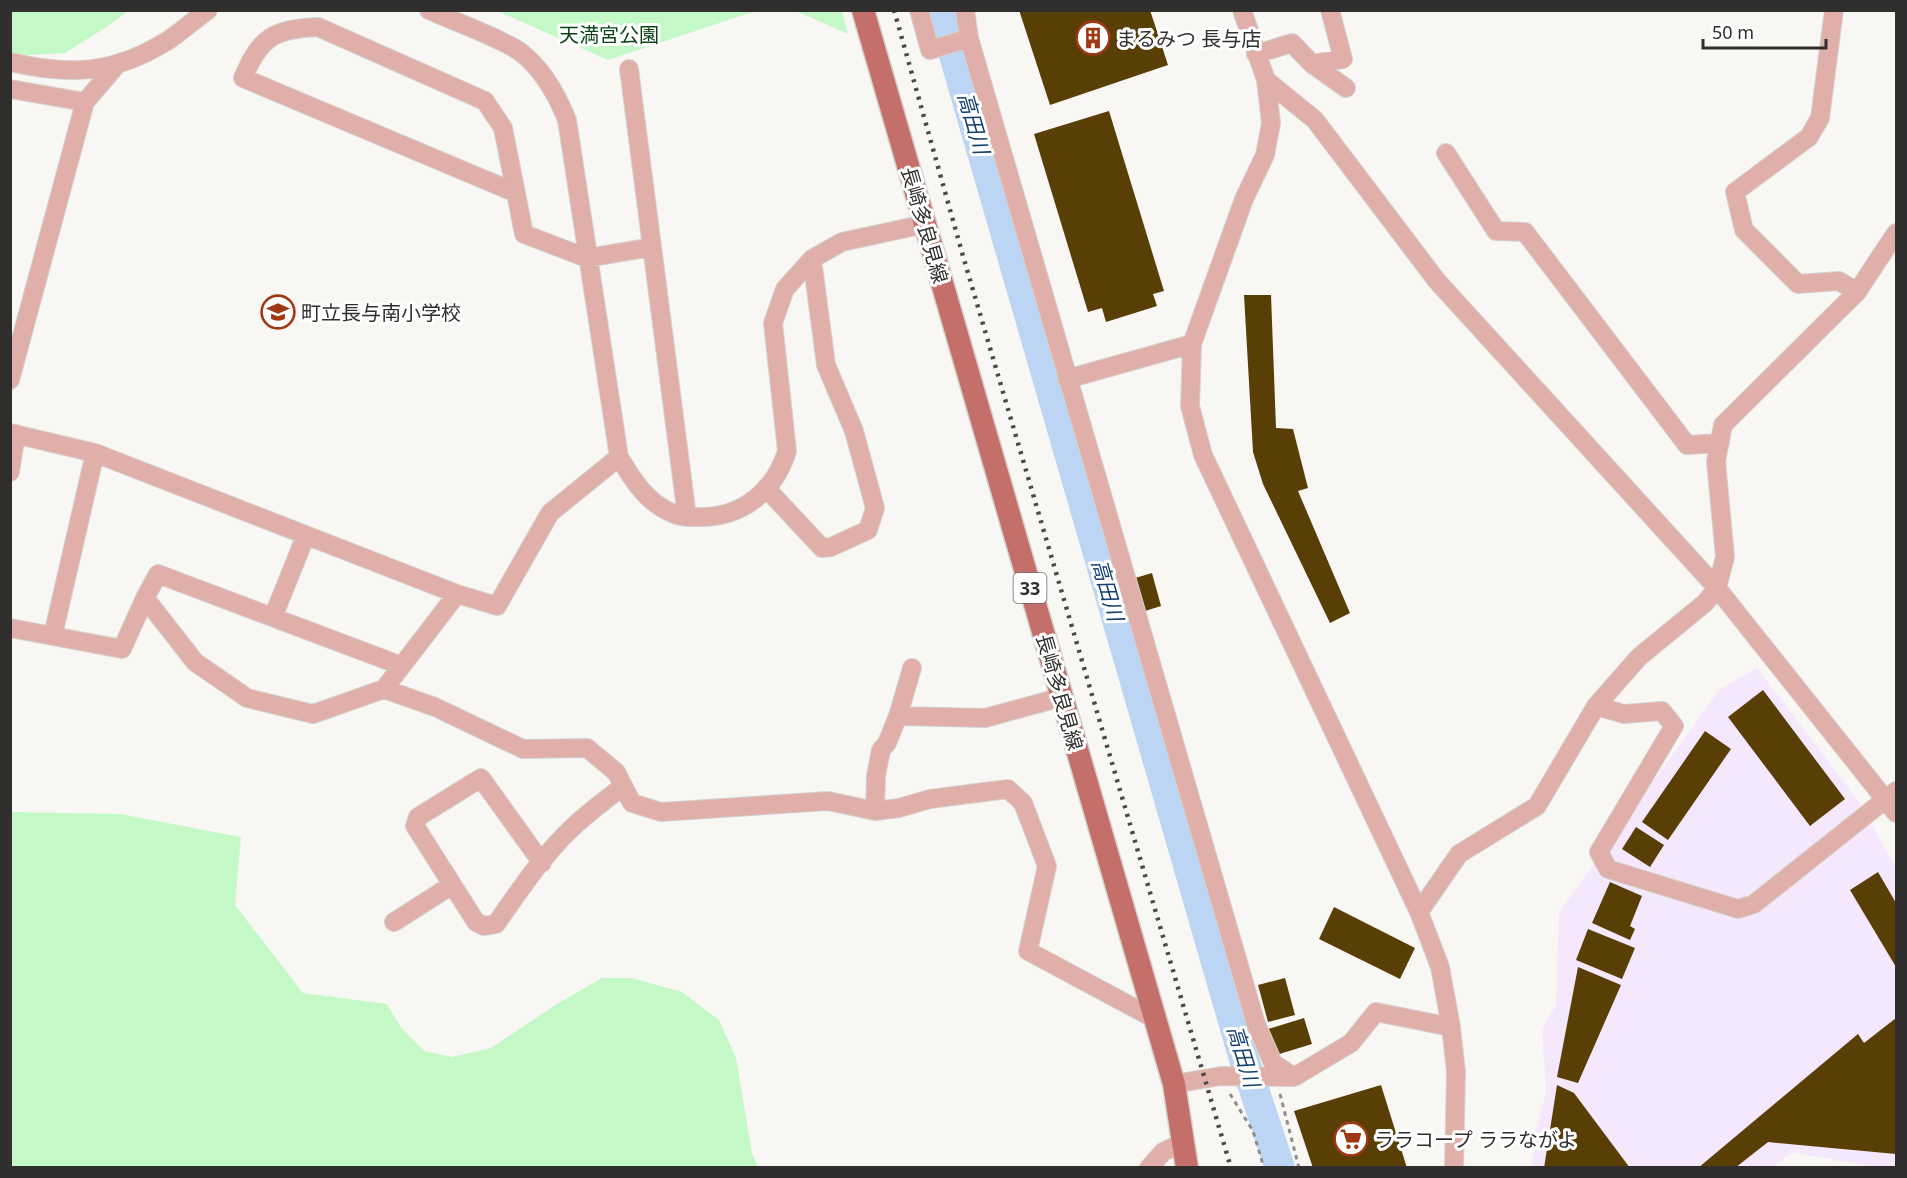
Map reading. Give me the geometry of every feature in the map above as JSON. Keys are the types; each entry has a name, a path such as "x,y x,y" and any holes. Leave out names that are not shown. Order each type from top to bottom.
{"main road":[{"name":"長崎多良見線","path":"863,10 1174,1084 1187,1167"}],"street":[{"path":"10,62 73,72 115,67 140,57 169,40 208,10"},
{"path":"429,10 518,51 533,64 559,100 567,120 619,457 640,491 672,514 687,517 724,516 747,506 766,488 781,469 787,451 773,323 785,289 812,259 842,242 925,225"},
{"path":"919,10 930,50 969,38"},
{"path":"964,10 969,38 1067,379 1256,1024 1273,1063 1286,1077"},
{"path":"1242,10 1266,80 1271,123 1265,155 1244,199 1192,344 1190,406 1203,455 1419,912 1440,966 1451,1028 1455,1072 1454,1167"},
{"path":"1312,64 1343,59 1330,10"},
{"path":"1834,10 1820,118 1809,137 1735,192 1744,230 1798,284 1839,281 1857,292"},
{"path":"516,194 243,78 254,53 272,36 291,28 318,27 485,101 503,128 524,234 587,258 652,247"},
{"path":"1256,54 1292,43 1312,64 1346,88"},
{"path":"10,380 86,102 115,67"},
{"path":"628,69 687,517"},
{"path":"1266,80 1315,120 1437,281 1717,588 1891,795 1896,813"},
{"path":"10,89 86,102"},
{"path":"1446,153 1496,231 1525,232 1687,445 1718,452"},
{"path":"1419,912 1459,854 1537,806 1596,706 1640,657 1705,603 1717,588 1725,557 1718,452 1723,425 1857,292 1896,233"},
{"path":"766,488 822,548 831,547 868,530 874,508 854,431 826,365 812,259"},
{"path":"1067,379 1192,344"},
{"path":"10,472 14,434 95,453 457,594 497,606 550,513 619,457"},
{"path":"53,635 95,453"},
{"path":"273,617 306,535"},
{"path":"10,628 122,649 158,574 402,666"},
{"path":"145,598 195,662 247,698 313,714 384,689 457,594"},
{"path":"875,811 876,776 880,750 887,743 898,716 912,668"},
{"path":"384,689 435,707 523,749 586,748 616,772 632,803 661,812 828,801 875,811 898,808 930,799 1008,789 1023,803 1047,866 1028,951 1155,1018"},
{"path":"898,716 986,718 1062,697"},
{"path":"1596,706 1624,714 1662,711 1674,726 1599,852 1608,869 1738,909 1754,904 1891,795"},
{"path":"542,863 481,778 418,817 415,826 476,922 484,926 496,924 542,863 573,827 623,786"},
{"path":"394,922 453,885"},
{"path":"1174,1084 1225,1076 1286,1077 1351,1043 1376,1012 1451,1028"},
{"path":"1149,1167 1163,1152 1183,1142"}],"path":[{"path":"1225,1076 1253,1131 1264,1167"},
{"path":"1286,1077 1281,1104 1299,1167"}],"shaded area":[{"path":"1757,668 1857,799 1896,867 1896,1167 1875,1167 1792,1152 1773,1167 1532,1168 1536,1131 1546,1091 1542,1028 1556,1005 1559,912 1719,690"}],"green space":[{"name":"天満宮公園","path":"756,10 608,60 497,11"},
{"path":"10,11 128,11 65,53 11,56"},
{"path":"796,11 842,11 848,34"},
{"path":"11,812 120,814 241,837 235,905 303,993 387,1004 402,1029 424,1051 452,1057 491,1048 557,1004 602,978 632,978 682,992 719,1020 736,1058 752,1153 758,1167 11,1167"}],"building":[{"name":"まるみつ 長与店","path":"1019,10 1150,10 1168,65 1050,105"},
{"path":"1109,111 1164,291 1153,294 1157,306 1106,322 1102,308 1088,312 1034,134"},
{"path":"1244,295 1271,295 1276,428 1293,429 1308,488 1298,491 1350,613 1330,623 1263,484 1253,452"},
{"path":"1152,573 1161,606 1142,612 1132,579"},
{"path":"1763,690 1845,799 1810,826 1728,717"},
{"path":"1705,731 1731,749 1668,840 1642,822"},
{"path":"1636,827 1664,845 1650,867 1622,849"},
{"path":"1878,872 1896,903 1896,967 1850,890"},
{"path":"1610,882 1642,896 1630,926 1635,929 1630,940 1592,923"},
{"path":"1334,907 1415,948 1400,979 1319,939"},
{"path":"1588,929 1635,948 1622,979 1576,960"},
{"path":"1578,967 1621,985 1578,1083 1557,1077"},
{"path":"1285,978 1295,1015 1268,1022 1258,985"},
{"path":"1304,1018 1312,1044 1276,1055 1268,1029"},
{"path":"1896,1018 1896,1154 1768,1142 1735,1168 1698,1168 1858,1034 1864,1043"},
{"name":"ララコープ ララながよ","path":"1381,1085 1407,1168 1313,1168 1294,1111"},
{"path":"1557,1085 1574,1093 1630,1168 1544,1168"}],"waterway":[{"name":"高田川","path":"941,10 1244,1059 1280,1168"}],"railway":[{"path":"894,10 963,256 1231,1168"}],"place":[{"name":"まるみつ 長与店","path":"1093,38"},
{"name":"町立長与南小学校","path":"278,312"},
{"name":"ララコープ ララながよ","path":"1351,1139"}]}
